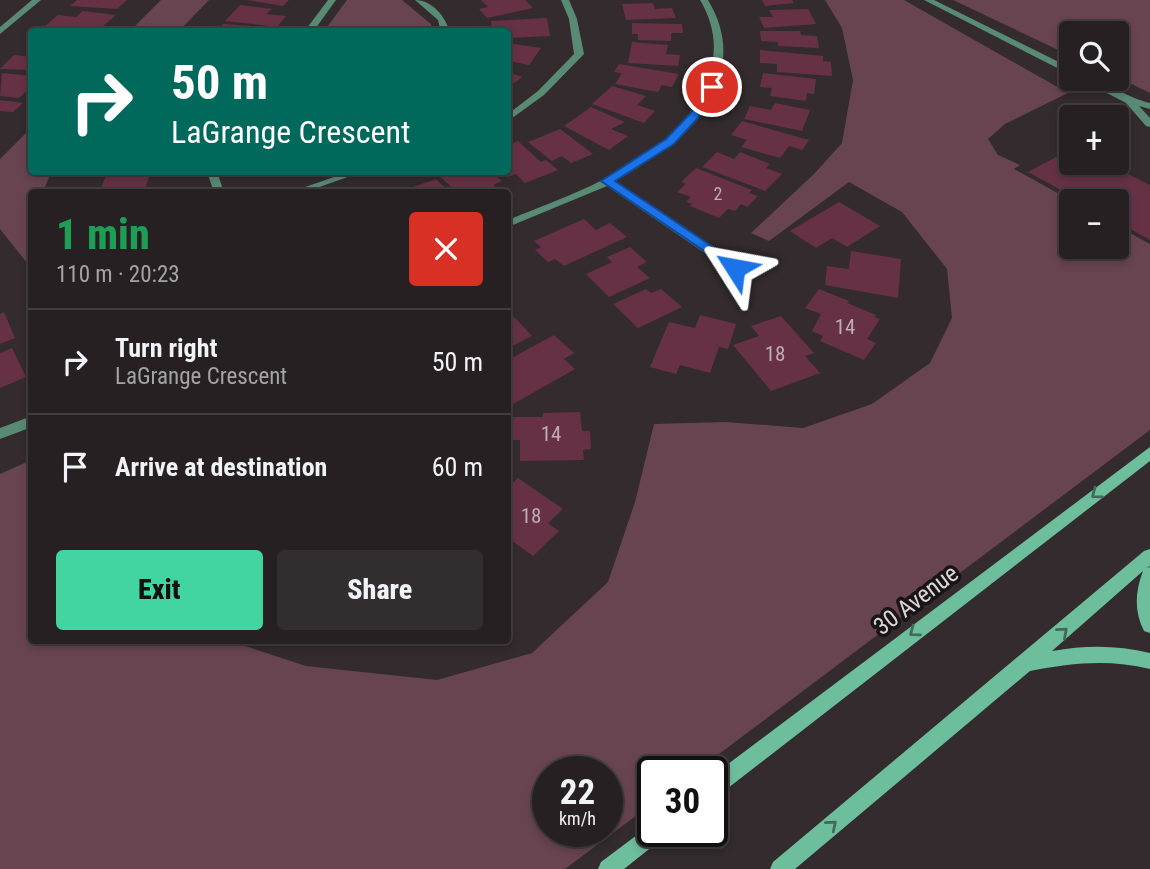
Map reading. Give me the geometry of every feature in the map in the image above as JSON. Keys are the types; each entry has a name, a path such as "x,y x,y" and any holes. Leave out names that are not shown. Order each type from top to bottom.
{"main road":[{"name":"30 Avenue","path":"728,776 1150,453"},
{"path":"780,869 1150,556"},
{"path":"1150,574 1144,591 1147,621 1150,625"},
{"path":"1026,663 1082,653 1126,654 1150,662"},
{"path":"608,869 637,846"}],"street":[{"path":"0,31 37,0"},
{"path":"312,28 332,0"},
{"path":"419,0 442,19 445,28"},
{"path":"511,116 541,93 579,54 573,19 565,0"},
{"path":"511,223 607,181 670,141 694,116 712,87 717,70 719,38 704,0"},
{"path":"928,0 1059,66"},
{"path":"1109,91 1129,101 1150,106"},
{"path":"1129,101 1150,124"},
{"path":"305,189 348,175"},
{"path":"607,181 735,268"},
{"path":"0,434 28,423"}],"shaded area":[{"path":"161,0 209,0 182,28 133,28"},
{"path":"347,0 402,0 431,24 432,28 326,28"},
{"path":"825,0 904,0 1059,88 1059,91 1068,93 1005,124 988,139 998,155 1020,165 1014,169 1059,194 1059,259 1129,259 1129,233 1150,244 1150,430 716,756 637,756 637,815 623,826 623,756 532,756 532,847 594,847 565,869 0,869 0,474 28,461 28,644 239,644 306,666 437,680 532,653 608,582 635,502 654,424 726,422 803,428 872,404 930,363 952,318 947,269 902,212 849,182 769,241 751,233 814,174 842,143 853,80 842,28"},
{"path":"953,0 1150,0 1150,93 1129,83 1129,21 1059,21 1059,50"},
{"path":"28,131 28,175 50,175 44,189 28,189 28,264 0,229 0,159"}],"building":[{"path":"77,0 127,0 117,9 70,6"},
{"path":"246,0 289,0 283,6"},
{"path":"481,0 525,0 533,8 487,18 479,9 488,7"},
{"path":"762,0 792,0 794,3 765,6"},
{"path":"653,3 655,9 672,8 676,18 626,20 622,4"},
{"path":"240,5 272,9 266,14 286,16 277,27 225,21"},
{"path":"808,9 816,24 764,28 759,17 773,17 769,10"},
{"path":"83,11 116,15 101,28 45,26 58,15 76,17"},
{"path":"547,18 550,36 511,38 511,28 492,28 491,21"},
{"path":"632,23 682,24 683,33 671,33 671,41 638,40 638,34 632,34"},
{"path":"223,24 254,26 253,28 220,28"},
{"path":"760,31 800,31 801,35 817,36 819,48 778,46 778,42 761,41"},
{"path":"632,42 668,45 666,54 680,55 678,66 628,63"},
{"path":"511,43 541,48 529,65 511,62"},
{"path":"760,50 823,56 823,61 831,62 832,76 777,72 777,64 760,63"},
{"path":"14,55 28,57 28,70 0,69"},
{"path":"619,64 679,74 672,87 662,85 658,92 615,84 622,73 614,72"},
{"path":"2,73 28,76 28,90 19,98 0,96"},
{"path":"511,73 522,77 511,86"},
{"path":"763,73 816,79 814,94 807,93 806,101 770,96 772,88 760,87"},
{"path":"612,86 646,96 637,105 655,111 644,123 592,104"},
{"path":"0,100 23,103 13,112 0,111"},
{"path":"775,103 810,110 802,131 744,119 750,106 771,110"},
{"path":"591,107 625,122 611,129 628,136 609,150 564,126"},
{"path":"742,121 809,140 802,150 789,146 780,158 741,147 747,140 731,135"},
{"path":"560,129 593,154 571,163 562,156 552,161 528,142"},
{"path":"518,141 541,162 546,160 558,170 525,183 516,174 508,177 506,175 511,175 511,144"},
{"path":"717,152 734,159 740,152 770,164 766,168 782,174 765,191 702,167"},
{"path":"1059,155 1059,175 1129,174 1150,185 1150,240 1129,228 1129,189 1059,189 1028,172"},
{"path":"696,168 752,190 749,193 758,196 747,207 741,204 735,211 728,209 719,218 690,206 692,204 686,202 691,197 677,192 686,184 681,182"},
{"path":"106,175 160,175 149,177 145,189 101,189"},
{"path":"438,175 495,175 502,181 493,185 498,189 454,189"},
{"path":"436,179 446,189 408,189"},
{"path":"839,202 880,226 847,247 832,238 816,248 790,231"},
{"path":"584,219 596,230 610,223 627,237 564,266 555,259 548,262 535,250 541,247 534,241"},
{"path":"630,247 647,262 637,267 650,278 609,297 586,274 612,262 607,257"},
{"path":"851,251 901,259 898,298 825,285 827,266 849,269"},
{"path":"646,289 651,293 661,289 682,307 638,328 613,304"},
{"path":"819,289 849,301 847,303 880,319 867,339 876,343 864,360 820,341 823,336 812,331 821,314 805,308"},
{"path":"4,312 15,338 0,344 0,314"},
{"path":"700,315 736,324 728,349 719,347 710,373 680,365 676,374 650,367 669,322 695,328"},
{"path":"781,316 814,353 805,356 820,373 771,391 733,345 759,336 751,326"},
{"path":"514,317 532,336 511,346 511,318"},
{"path":"554,335 574,353 564,359 575,369 511,405 511,358"},
{"path":"12,348 26,377 0,388 0,353"},
{"path":"580,412 582,431 590,431 591,449 583,450 584,460 520,461 520,440 511,440 511,417 543,417 543,413"},
{"path":"518,478 563,509 548,523 559,531 533,556 511,540 511,484"}],"route":[{"path":"712,87 694,116 670,141 607,181 735,268"}]}
